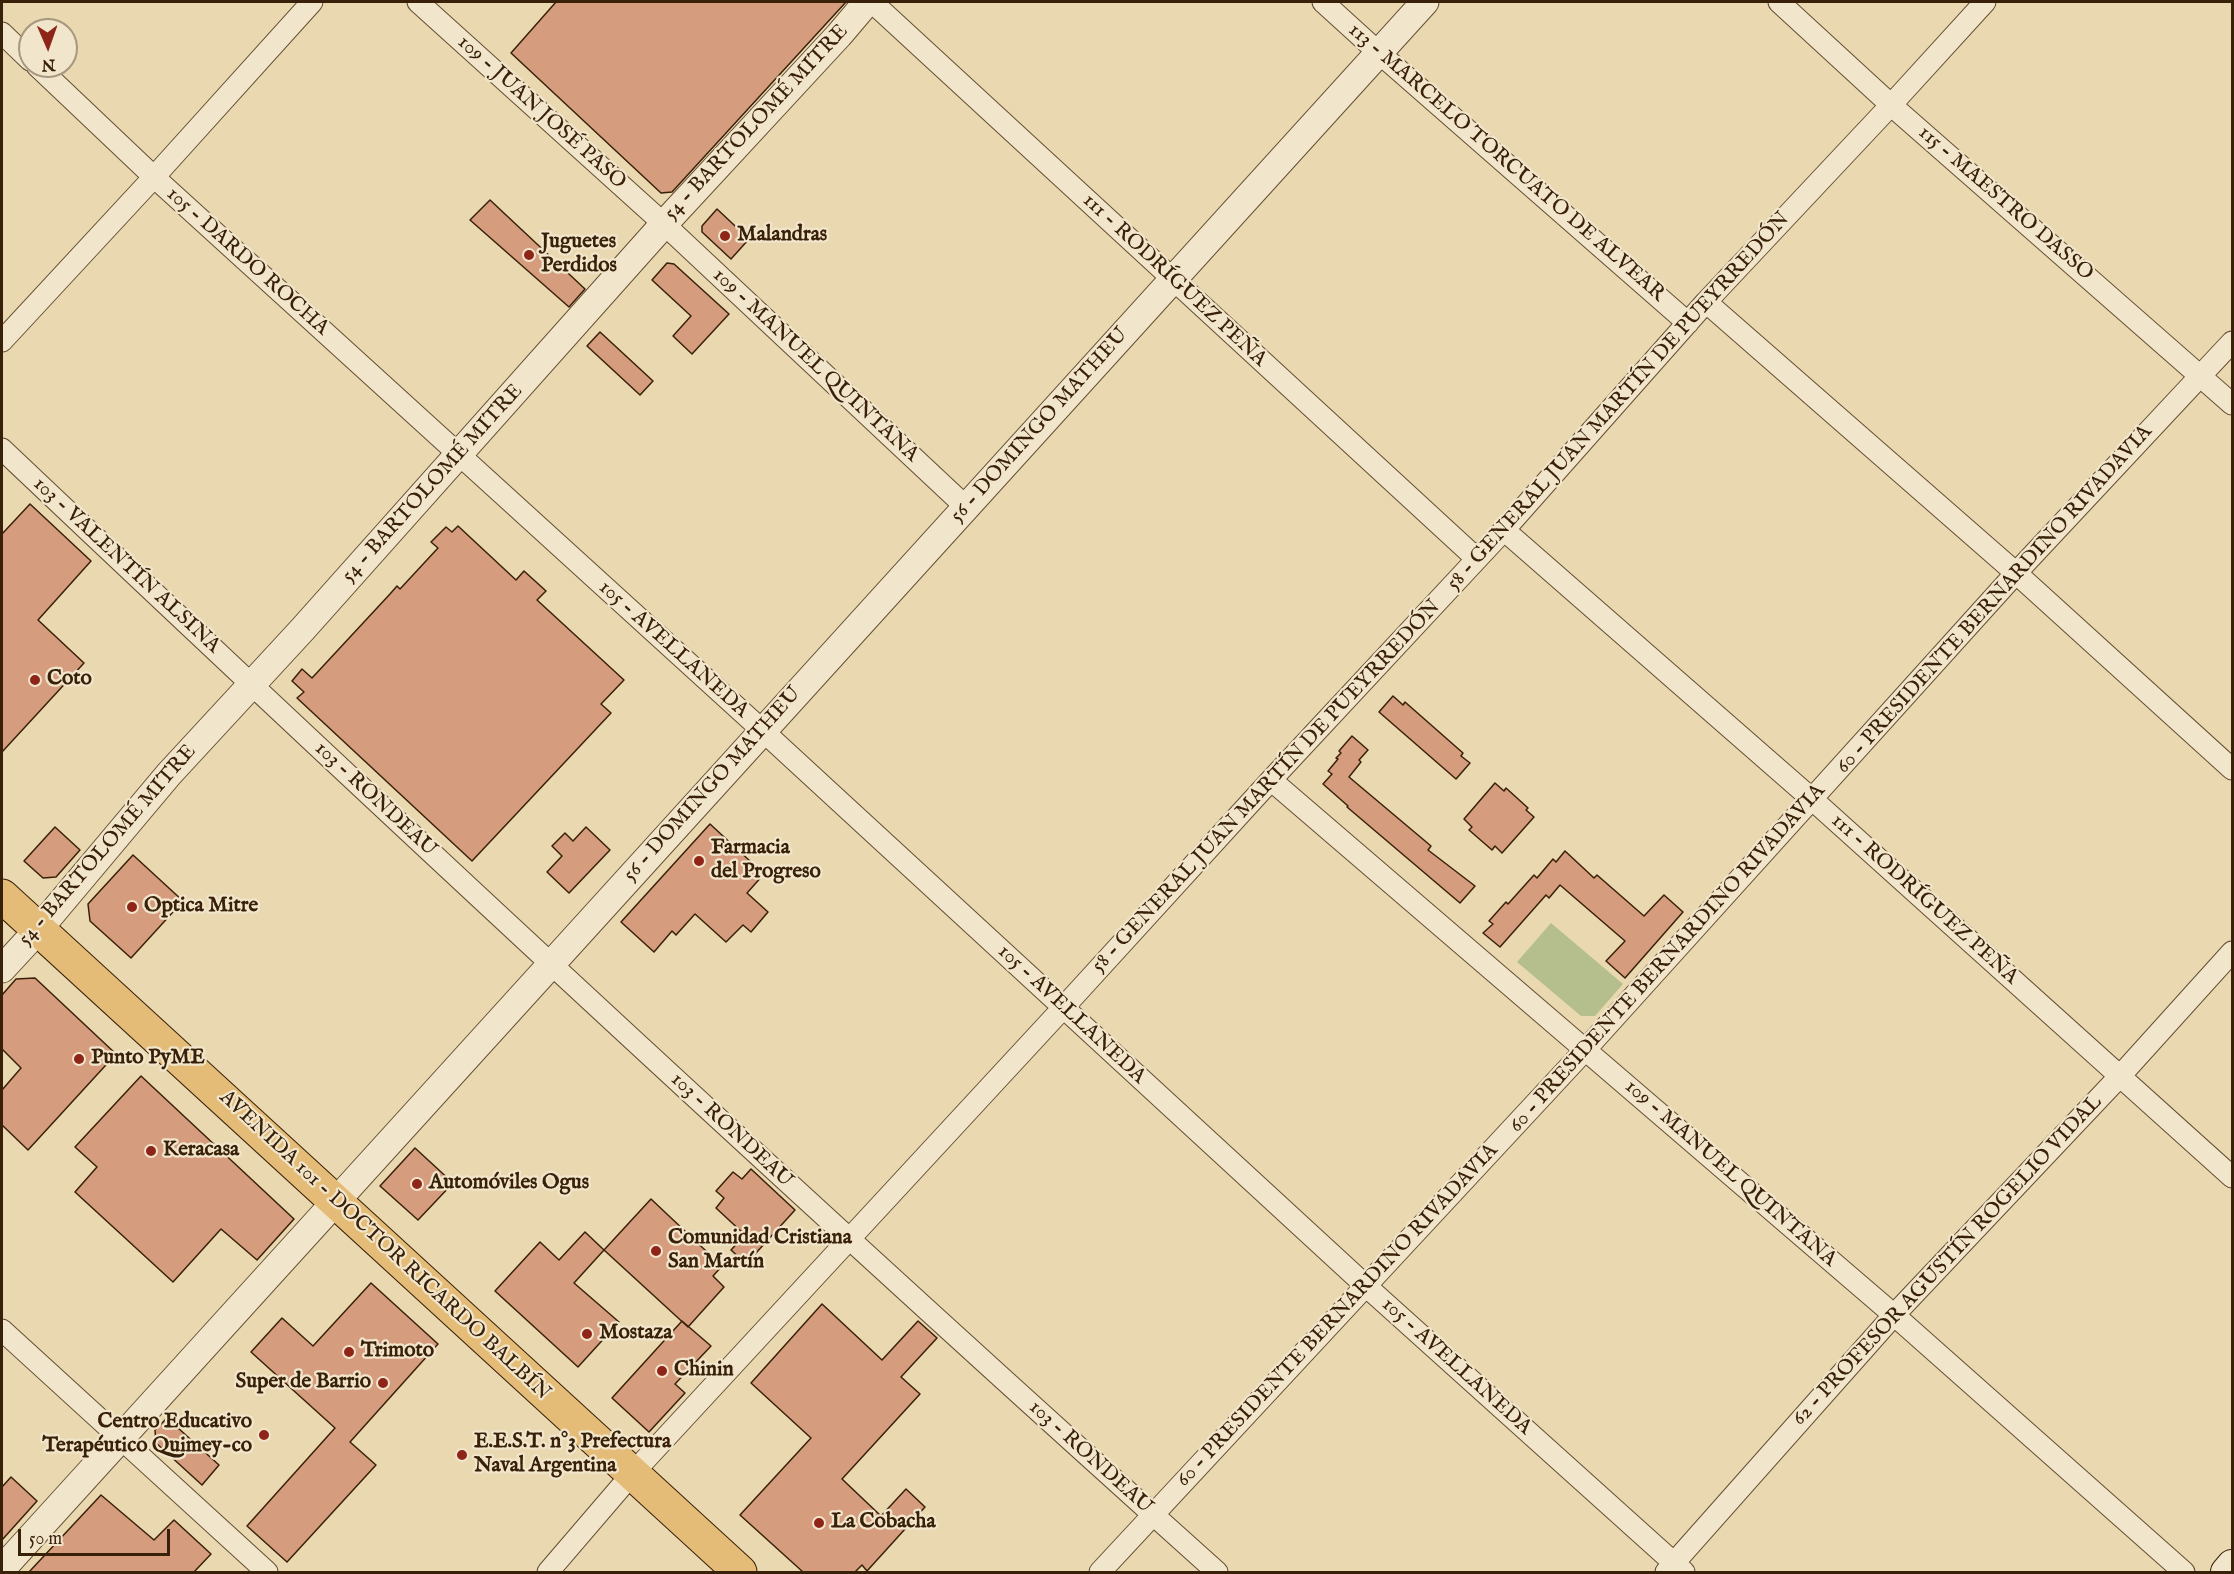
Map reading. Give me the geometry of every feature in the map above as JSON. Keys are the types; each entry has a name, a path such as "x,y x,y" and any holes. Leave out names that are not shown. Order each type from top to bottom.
{"main road":[{"name":"AVENIDA 101 - DOCTOR RICARDO BALBÍN","path":"2,896 740,1572"},
{"path":"2226,1572 2232,1565"}],"street":[{"path":"2,341 312,2"},
{"name":"109 - JUAN JOSÉ PASO","path":"418,2 664,224"},
{"name":"54 - BARTOLOMÉ MITRE","path":"2,969 38,930 161,783 460,456 664,224 867,2"},
{"name":"111 - RODRÍGUEZ PEÑA","path":"872,2 1477,559"},
{"name":"113 - MARCELO TORCUATO DE ALVEAR","path":"1323,2 1688,323"},
{"name":"56 - DOMINGO MATHEU","path":"2,1569 1425,2"},
{"name":"115 - MAESTRO DASSO","path":"1779,2 1892,105 2232,404"},
{"name":"58 - GENERAL JUAN MARTÍN DE PUEYRREDÓN","path":"548,1572 632,1474 1504,530 1706,302 1892,105 1985,2"},
{"path":"2,33 18,48"},
{"name":"105 - DARDO ROCHA","path":"50,78 154,177 460,456"},
{"name":"109 - MANUEL QUINTANA","path":"664,224 966,507"},
{"path":"1706,302 2016,573 2232,769"},
{"name":"60 - PRESIDENTE BERNARDINO RIVADAVIA","path":"1100,1572 1586,1049 2016,573 2232,342"},
{"name":"103 - VALENTÍN ALSINA","path":"2,448 250,684"},
{"name":"105 - AVELLANEDA","path":"460,456 763,731 1674,1569"},
{"name":"111 - RODRÍGUEZ PEÑA","path":"1504,530 1812,800 2232,1177"},
{"name":"103 - RONDEAU","path":"250,684 848,1239 1217,1572"},
{"name":"109 - MANUEL QUINTANA","path":"1271,780 1894,1315 2184,1572"},
{"name":"62 - PROFESOR AGUSTÍN ROGELIO VIDAL","path":"1674,1569 1894,1315 2120,1076 2232,952"},
{"path":"2,1330 267,1572"}],"green space":[{"path":"1551,923 1623,984 1595,1016 1581,1016 1517,962"}],"building":[{"path":"556,2 846,2 672,192 661,193 511,53"},
{"name":"Juguetes Perdidos","path":"490,200 585,289 569,307 470,220"},
{"name":"Malandras","path":"717,209 749,239 731,259 702,232 702,226"},
{"path":"667,263 674,264 729,314 692,354 673,336 691,316 652,280"},
{"path":"600,332 653,381 640,395 587,346"},
{"path":"30,504 91,561 38,620 84,663 2,752 2,534"},
{"path":"458,526 516,580 524,571 546,591 537,600 624,680 601,704 611,713 472,861 297,698 304,692 292,681 302,669 312,678 397,586 400,589 438,548 431,542 446,527 452,532"},
{"path":"1393,696 1403,705 1405,702 1463,753 1461,756 1470,763 1456,779 1379,712"},
{"path":"1352,736 1368,750 1349,777 1431,846 1428,850 1475,886 1460,903 1323,784 1332,774 1328,771 1338,759 1336,758 1341,753 1339,751"},
{"path":"1495,783 1504,791 1506,788 1528,808 1526,810 1534,817 1502,853 1495,846 1492,850 1469,830 1472,827 1464,819"},
{"path":"710,824 764,874 747,893 768,912 751,932 743,925 726,942 695,914 676,935 672,931 654,952 621,922"},
{"path":"55,827 80,850 56,877 43,878 24,861"},
{"path":"586,827 610,850 569,893 547,872 562,856 552,846 565,833 573,841"},
{"path":"1565,851 1594,878 1597,875 1644,916 1664,895 1683,912 1625,978 1606,961 1625,941 1560,885 1549,898 1546,895 1500,947 1483,933 1493,924 1489,921 1506,902 1508,904 1534,875 1537,878 1553,859 1556,862"},
{"path":"133,855 183,901 131,958 90,921 88,904"},
{"path":"35,978 116,1054 28,1150 2,1125 2,1090 21,1068 2,1049 2,995 16,979"},
{"path":"141,1076 294,1219 257,1260 221,1229 173,1282 75,1192 97,1167 75,1147"},
{"name":"Automóviles Ogus","path":"415,1148 453,1183 418,1220 380,1186"},
{"path":"751,1169 795,1210 746,1264 731,1250 745,1235 716,1208 724,1198 716,1191 733,1172 742,1179"},
{"name":"Comunidad Cristiana San Martín","path":"651,1199 722,1266 713,1276 724,1287 688,1327 604,1250"},
{"path":"585,1232 604,1250 574,1283 619,1322 578,1367 495,1291 540,1242 559,1260"},
{"path":"371,1283 438,1344 350,1442 376,1465 287,1562 247,1526 335,1428 251,1352 282,1318 313,1346"},
{"path":"822,1304 882,1360 918,1321 937,1338 901,1377 920,1394 842,1479 881,1516 906,1489 925,1507 867,1571 862,1565 855,1572 803,1572 740,1515 811,1438 751,1383"},
{"name":"Chinin","path":"682,1321 711,1346 675,1384 685,1393 649,1432 612,1398"},
{"path":"167,1418 219,1465 202,1485 156,1443 155,1430"},
{"path":"11,1477 37,1501 2,1540 2,1487"},
{"path":"101,1495 154,1540 174,1520 211,1554 194,1572 29,1572"}],"place":[{"name":"Malandras","path":"725,236"},
{"name":"Juguetes Perdidos","path":"529,255"},
{"name":"Coto","path":"35,680"},
{"name":"Farmacia del Progreso","path":"699,861"},
{"name":"Optica Mitre","path":"132,907"},
{"name":"Punto PyME","path":"79,1059"},
{"name":"Keracasa","path":"151,1151"},
{"name":"Automóviles Ogus","path":"417,1184"},
{"name":"Comunidad Cristiana San Martín","path":"656,1251"},
{"name":"Mostaza","path":"587,1334"},
{"name":"Trimoto","path":"349,1352"},
{"name":"Chinin","path":"662,1371"},
{"name":"Super de Barrio","path":"383,1383"},
{"name":"Centro Educativo Terapéutico Quimey-co","path":"264,1435"},
{"name":"E.E.S.T. n°3 Prefectura Naval Argentina","path":"462,1455"},
{"name":"La Cobacha","path":"819,1523"}]}
